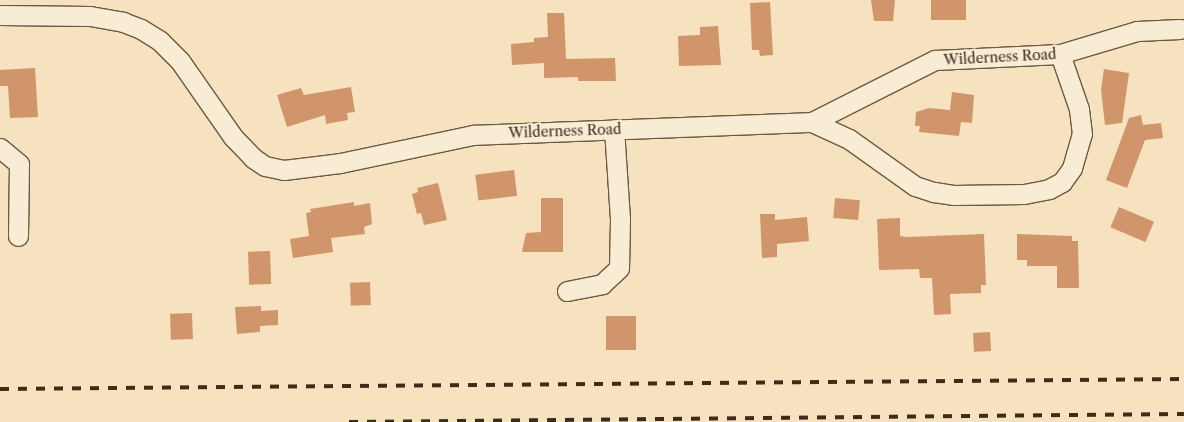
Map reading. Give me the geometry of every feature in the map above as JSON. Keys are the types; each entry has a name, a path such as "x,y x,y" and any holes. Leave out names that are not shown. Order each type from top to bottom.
{"street":[{"name":"Wilderness Road","path":"0,15 90,16 123,22 141,29 160,41 180,61 233,137 259,163 274,169 340,163 473,135 812,122 935,60 1060,54 1137,31 1180,29"},
{"path":"812,122 849,138 915,186 934,192 953,195 1015,194 1050,189 1062,182 1072,168 1082,134 1075,93 1060,54"},
{"path":"567,291 602,284 619,268 620,219 614,129"},
{"path":"0,148 19,164 18,236"}],"building":[{"path":"871,0 895,0 893,21 874,21"},
{"path":"931,0 966,0 966,20 931,20"},
{"path":"770,2 773,55 760,56 759,50 752,50 750,3"},
{"path":"547,13 564,13 566,59 615,58 616,81 578,81 578,77 544,78 544,63 512,65 511,44 534,42 534,38 548,37"},
{"path":"718,26 721,65 679,66 678,36 700,35 700,27"},
{"path":"35,68 38,117 10,118 8,86 0,86 0,70"},
{"path":"1104,69 1129,73 1122,123 1105,125 1101,90"},
{"path":"351,87 355,112 347,113 348,120 326,124 325,115 287,127 277,95 301,88 304,95"},
{"path":"952,92 974,95 972,123 961,122 959,136 919,132 920,126 915,126 916,112 929,108 950,110"},
{"path":"1141,115 1143,125 1161,123 1163,138 1145,140 1127,188 1106,180 1129,118"},
{"path":"514,170 517,196 478,201 475,175"},
{"path":"438,183 447,220 424,225 421,213 417,214 412,194 418,192 417,188"},
{"path":"541,198 563,198 563,252 522,252 526,233 541,232"},
{"path":"835,198 860,200 858,220 833,218"},
{"path":"354,202 354,206 370,203 372,224 364,227 365,234 331,238 333,252 293,258 290,239 309,236 306,213 311,212 310,209"},
{"path":"1119,207 1154,222 1145,242 1110,227"},
{"path":"760,214 775,214 775,220 807,217 809,241 777,244 777,257 762,258"},
{"path":"900,218 900,236 984,234 986,285 981,285 981,293 950,294 951,314 934,315 932,278 920,278 919,269 879,270 877,219"},
{"path":"1017,234 1072,236 1072,241 1078,241 1079,288 1057,288 1057,266 1027,266 1027,260 1017,260"},
{"path":"270,251 271,284 249,285 248,252"},
{"path":"370,282 371,305 351,306 350,283"},
{"path":"261,306 261,311 278,310 278,325 260,326 260,332 237,334 235,307"},
{"path":"192,313 193,339 171,340 170,314"},
{"path":"606,316 636,316 636,350 606,350"},
{"path":"990,332 991,351 974,352 973,333"}],"railway":[{"path":"0,389 1184,379"},
{"path":"349,422 1184,414"}]}
